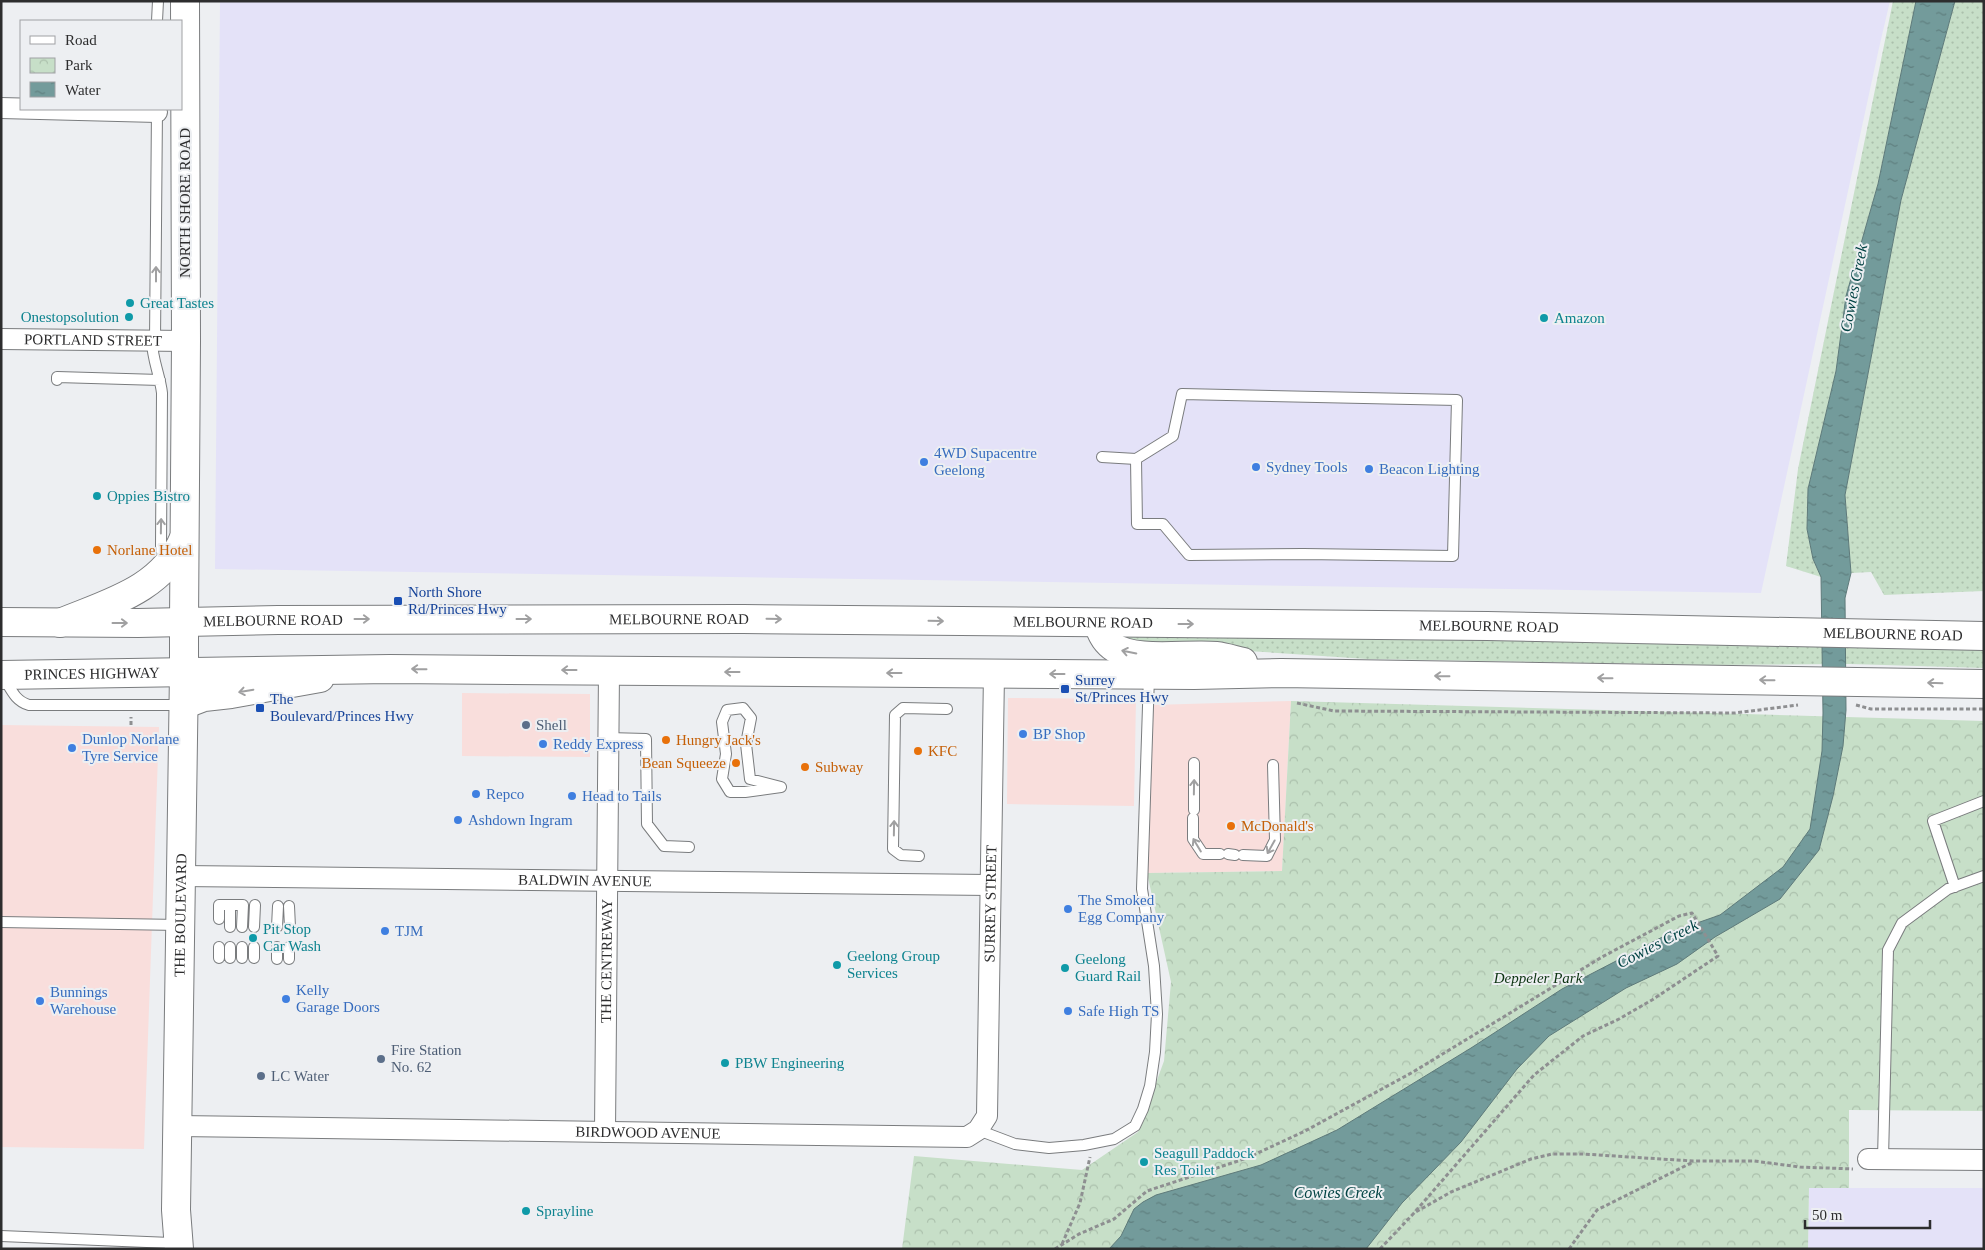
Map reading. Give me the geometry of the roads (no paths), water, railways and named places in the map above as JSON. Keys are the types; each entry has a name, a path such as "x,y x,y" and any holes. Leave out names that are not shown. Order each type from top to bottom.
{"main road":[{"name":"NORTH SHORE ROAD","path":"184,622 186,341 185,1"},
{"path":"60,623 137,591 168,563 184,538"},
{"name":"MELBOURNE ROAD","path":"184,622 743,619 1486,626 1984,636"},
{"path":"1,622 184,622"},
{"name":"THE BOULEVARD","path":"173,1247 178,1126 184,622"},
{"path":"1098,623 1103,638 1112,646 1124,652 1146,655 1215,656 1280,673"},
{"path":"183,706 204,696 231,694 363,670"},
{"path":"184,672 363,670 1149,675 1280,673 1811,692 1850,692 1984,684"},
{"name":"PRINCES HIGHWAY","path":"2,674 184,672"}],"street":[{"path":"1,108 20,108"},
{"name":"PORTLAND STREET","path":"1,339 186,341"},
{"name":"THE CENTREWAY","path":"605,1132 609,671"},
{"name":"SURREY STREET","path":"978,1130 987,1116 994,674"},
{"name":"BALDWIN AVENUE","path":"180,876 990,885"},
{"name":"BIRDWOOD AVENUE","path":"178,1126 967,1137 978,1130"},
{"path":"1869,1162 1984,1160"}],"lane":[{"path":"158,1 158,20"},
{"name":"NORTH SHORE ROAD","path":"157,110 152,356 160,380 162,397 161,546 168,563 184,585"},
{"path":"57,380 57,377 160,380"},
{"path":"1102,457 1136,459 1174,436 1182,394 1457,400 1453,556 1189,555 1163,524 1137,524 1136,459"},
{"path":"2,674 15,696 23,703 29,705 183,706"},
{"path":"978,1130 1016,1144 1049,1148 1092,1143 1114,1138 1135,1126 1150,1086 1155,1052 1157,1014 1154,966 1142,889 1149,675"},
{"path":"743,708 751,718 746,744 750,779 781,787 730,792 722,779 726,754 722,722 727,710 743,708"},
{"path":"919,856 901,855 893,849 895,715 903,708 947,708"},
{"path":"608,738 646,739 647,824 664,846 689,847"},
{"path":"1194,763 1193,839 1203,854 1267,856 1275,840 1273,765"},
{"path":"1955,887 1933,821 1984,801"},
{"path":"1869,1162 1888,950 1902,923 1948,890 1984,876"},
{"path":"219,919 219,905 243,905 242,927"},
{"path":"230,905 230,927"},
{"path":"254,927 255,905"},
{"path":"277,927 278,906"},
{"path":"290,906 290,927"},
{"path":"1,922 180,925"},
{"path":"219,947 219,958"},
{"path":"230,947 230,958"},
{"path":"242,947 242,958"},
{"path":"254,947 254,958"},
{"path":"277,947 277,959"},
{"path":"289,947 289,959"},
{"path":"1,1236 173,1247"}],"water":[{"name":"Cowies Creek","path":"1916,1 1955,1 1901,200 1845,495 1851,573 1845,598 1846,710 1843,746 1819,850 1780,899 1715,937 1677,964 1626,988 1549,1036 1517,1069 1461,1142 1402,1203 1366,1249 1109,1249 1121,1236 1134,1209 1143,1202 1156,1195 1261,1165 1337,1130 1471,1048 1562,989 1674,931 1720,915 1783,867 1810,829 1822,751 1823,713 1821,577 1813,559 1807,529 1808,489 1836,371 1846,296 1878,184"}],"place":[{"name":"Great Tastes","path":"130,303"},
{"name":"Onestopsolution","path":"129,317"},
{"name":"Amazon","path":"1544,318"},
{"name":"4WD Supacentre Geelong","path":"924,462"},
{"name":"Sydney Tools","path":"1256,467"},
{"name":"Beacon Lighting","path":"1369,469"},
{"name":"Oppies Bistro","path":"97,496"},
{"name":"Norlane Hotel","path":"97,550"},
{"name":"North Shore Rd/Princes Hwy","path":"398,601"},
{"name":"Surrey St/Princes Hwy","path":"1065,689"},
{"name":"The Boulevard/Princes Hwy","path":"260,708"},
{"name":"Shell","path":"526,725"},
{"name":"BP Shop","path":"1023,734"},
{"name":"Hungry Jack's","path":"666,740"},
{"name":"Reddy Express","path":"543,744"},
{"name":"Dunlop Norlane Tyre Service","path":"72,748"},
{"name":"KFC","path":"918,751"},
{"name":"Bean Squeeze","path":"736,763"},
{"name":"Subway","path":"805,767"},
{"name":"Repco","path":"476,794"},
{"name":"Head to Tails","path":"572,796"},
{"name":"Ashdown Ingram","path":"458,820"},
{"name":"McDonald's","path":"1231,826"},
{"name":"The Smoked Egg Company","path":"1068,909"},
{"name":"TJM","path":"385,931"},
{"name":"Pit Stop Car Wash","path":"253,938"},
{"name":"Geelong Group Services","path":"837,965"},
{"name":"Geelong Guard Rail","path":"1065,968"},
{"name":"Kelly Garage Doors","path":"286,999"},
{"name":"Bunnings Warehouse","path":"40,1001"},
{"name":"Safe High TS","path":"1068,1011"},
{"name":"Fire Station No. 62","path":"381,1059"},
{"name":"PBW Engineering","path":"725,1063"},
{"name":"LC Water","path":"261,1076"},
{"name":"Seagull Paddock Res Toilet","path":"1144,1162"},
{"name":"Sprayline","path":"526,1211"}],"park label":[{"name":"Deppeler Park","path":"1538,978"}]}
